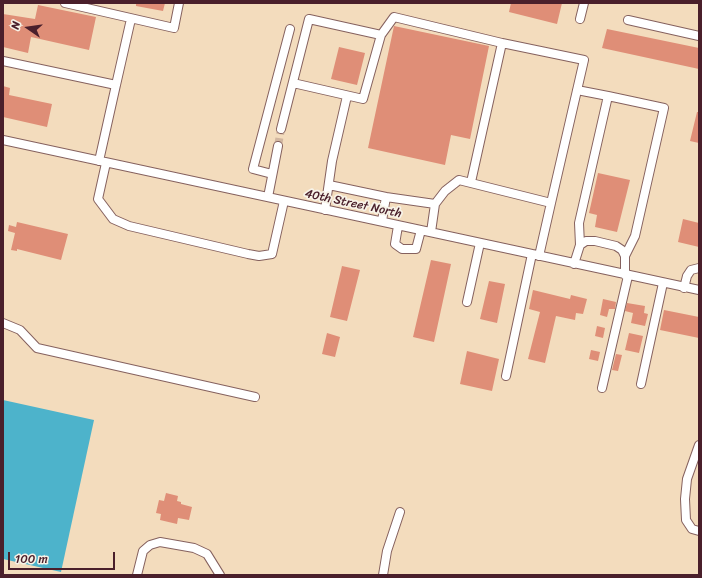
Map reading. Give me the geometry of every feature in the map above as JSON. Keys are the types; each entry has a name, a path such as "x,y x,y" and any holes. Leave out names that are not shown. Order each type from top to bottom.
{"street":[{"path":"70,4 92,6 131,19 174,28 179,3"},
{"path":"580,19 584,3"},
{"path":"293,83 363,99 381,35 394,17 502,43 584,60 551,203 536,255 506,376"},
{"path":"131,19 116,85 98,199 113,219 129,226 259,256 272,254 284,201"},
{"path":"281,129 309,19 381,35"},
{"path":"628,20 699,35"},
{"path":"272,174 254,169 290,29"},
{"path":"471,182 502,43"},
{"path":"3,61 116,85"},
{"path":"578,90 664,108 635,236 625,256 626,275 602,388"},
{"path":"325,210 347,96"},
{"path":"574,264 580,245 579,223 608,96"},
{"name":"40th Street North","path":"3,140 382,221 398,226 684,288 699,290"},
{"path":"268,197 278,146"},
{"path":"431,232 435,204 445,191 459,180 551,203"},
{"path":"329,185 386,197 435,204"},
{"path":"382,221 386,197"},
{"path":"398,226 395,244 402,249 416,249 422,230"},
{"path":"580,245 586,241 595,241 616,246 625,256"},
{"path":"467,302 480,243"},
{"path":"684,288 687,276 691,270 699,268"},
{"path":"641,384 663,283"},
{"path":"3,323 20,330 37,348 255,397"},
{"path":"699,445 687,479 685,499 686,520 692,529 699,531"},
{"path":"383,575 387,551 400,512"},
{"path":"137,575 143,551 150,545 160,542 194,548 207,554 220,575"}],"water":[{"path":"3,400 94,420 61,572 3,559"}],"building":[{"path":"136,3 165,3 163,11 136,6"},
{"path":"511,3 562,3 557,24 509,12"},
{"path":"38,5 96,17 89,50 31,37 28,53 3,47 3,14 35,19"},
{"path":"394,26 489,46 470,139 451,135 445,165 368,148"},
{"path":"607,29 699,48 699,69 602,48"},
{"path":"339,47 365,53 357,85 331,79"},
{"path":"3,86 10,88 9,95 52,104 47,127 3,117"},
{"path":"697,112 699,112 699,143 690,141"},
{"path":"598,173 630,180 617,232 595,227 597,215 589,213"},
{"path":"683,219 699,223 699,247 678,242"},
{"path":"17,222 68,234 61,260 17,249 17,251 11,250 15,233 8,231 9,225 16,227"},
{"path":"431,260 451,264 434,342 413,337"},
{"path":"342,266 360,270 347,321 330,317"},
{"path":"489,281 505,284 497,323 480,319"},
{"path":"533,290 570,299 571,295 587,299 583,314 576,313 575,320 556,316 545,363 528,359 540,312 529,309"},
{"path":"603,299 616,302 615,309 609,309 607,317 600,315"},
{"path":"627,303 645,306 644,313 648,314 645,326 631,323 633,313 625,311"},
{"path":"664,310 699,317 699,338 660,330"},
{"path":"597,326 605,328 603,338 595,336"},
{"path":"327,333 340,337 335,357 322,354"},
{"path":"629,333 643,336 639,353 625,350"},
{"path":"591,350 600,352 598,361 589,359"},
{"path":"467,351 499,359 492,391 460,384"},
{"path":"616,354 622,355 618,371 612,370"},
{"path":"166,493 178,496 177,501 181,502 181,504 192,507 189,520 178,518 177,524 160,520 161,514 156,513 159,500 164,501"}],"tunnel":[{"path":"278,146 281,129"}]}
